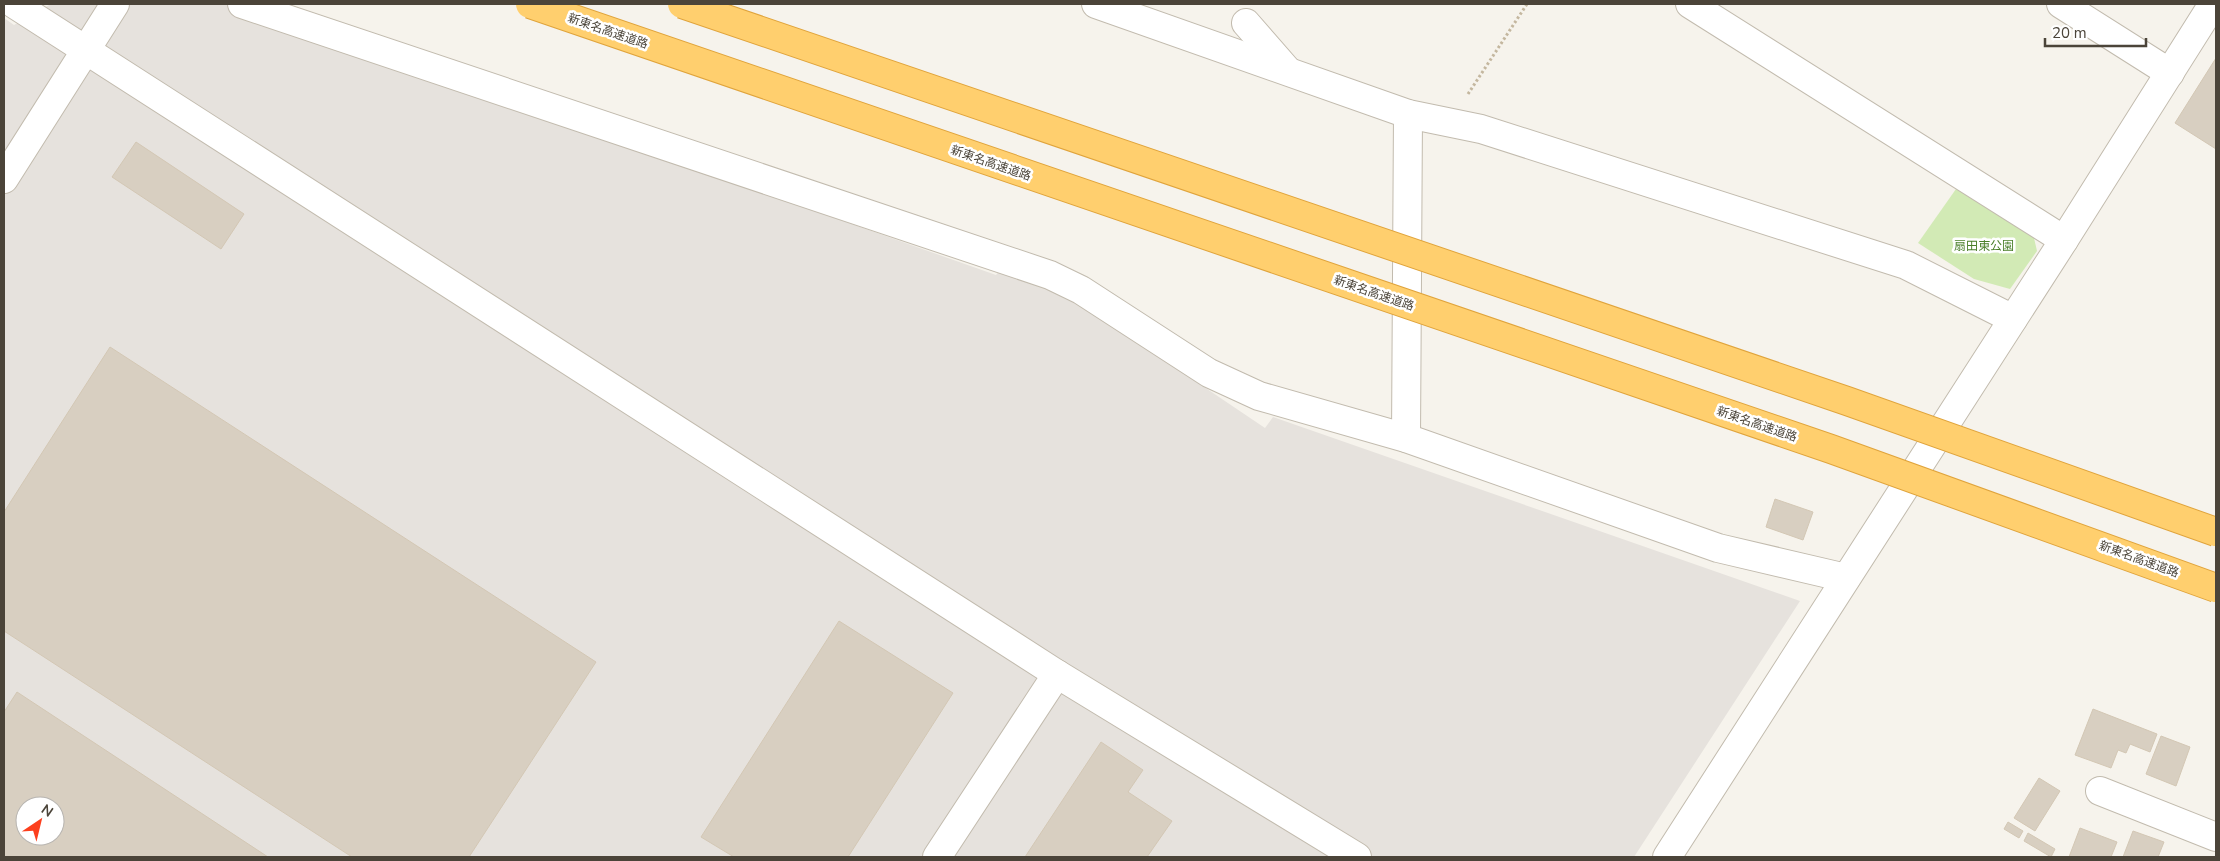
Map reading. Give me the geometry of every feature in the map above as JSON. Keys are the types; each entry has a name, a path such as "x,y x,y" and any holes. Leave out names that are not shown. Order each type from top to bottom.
{"highway":[{"name":"新東名高速道路","path":"530,4 1812,443 2216,588"},
{"path":"682,4 1838,398 2216,532"}],"street":[{"path":"14,4 1057,674 1357,857"},
{"path":"4,179 115,4"},
{"path":"242,4 1050,275 1081,290 1210,373 1259,396 1406,438 1718,548 1846,578"},
{"path":"1096,4 1408,114 1481,129 1906,265 2013,319"},
{"path":"1690,4 2064,240"},
{"path":"2062,4 2170,73"},
{"path":"1667,857 2214,4"},
{"path":"1246,22 1288,71"},
{"path":"1406,438 1408,114"},
{"path":"937,857 1057,674"},
{"path":"2118,789 2216,838 2209,857"}],"path":[{"path":"1450,122 1527,4"}],"shaded area":[{"path":"51,4 230,4 996,275 1011,257 1265,428 1273,417 1800,601 1634,857 4,857 4,18 14,25"}],"green space":[{"name":"扇田東公園","path":"1956,189 2034,238 2037,251 2010,289 1974,279 1918,243"}],"building":[{"path":"2216,58 2216,149 2175,123"},
{"path":"136,142 244,214 221,249 112,177"},
{"path":"110,347 596,662 469,857 352,857 4,631 4,512"},
{"path":"1775,499 1813,512 1803,540 1766,527"},
{"path":"839,621 953,693 848,857 734,857 701,837"},
{"path":"17,692 268,857 4,857 4,712"},
{"path":"2093,709 2157,734 2150,752 2130,744 2126,753 2118,750 2111,768 2075,755"},
{"path":"2161,736 2190,747 2176,786 2146,774"},
{"path":"1101,742 1143,770 1128,792 1172,821 1147,857 1025,857"},
{"path":"2039,778 2060,791 2035,831 2014,818"},
{"path":"2008,822 2023,831 2019,838 2004,829"},
{"path":"2080,828 2117,842 2111,857 2069,857"},
{"path":"2133,831 2164,842 2158,857 2123,857"},
{"path":"2028,833 2055,849 2051,857 2024,841"}]}
